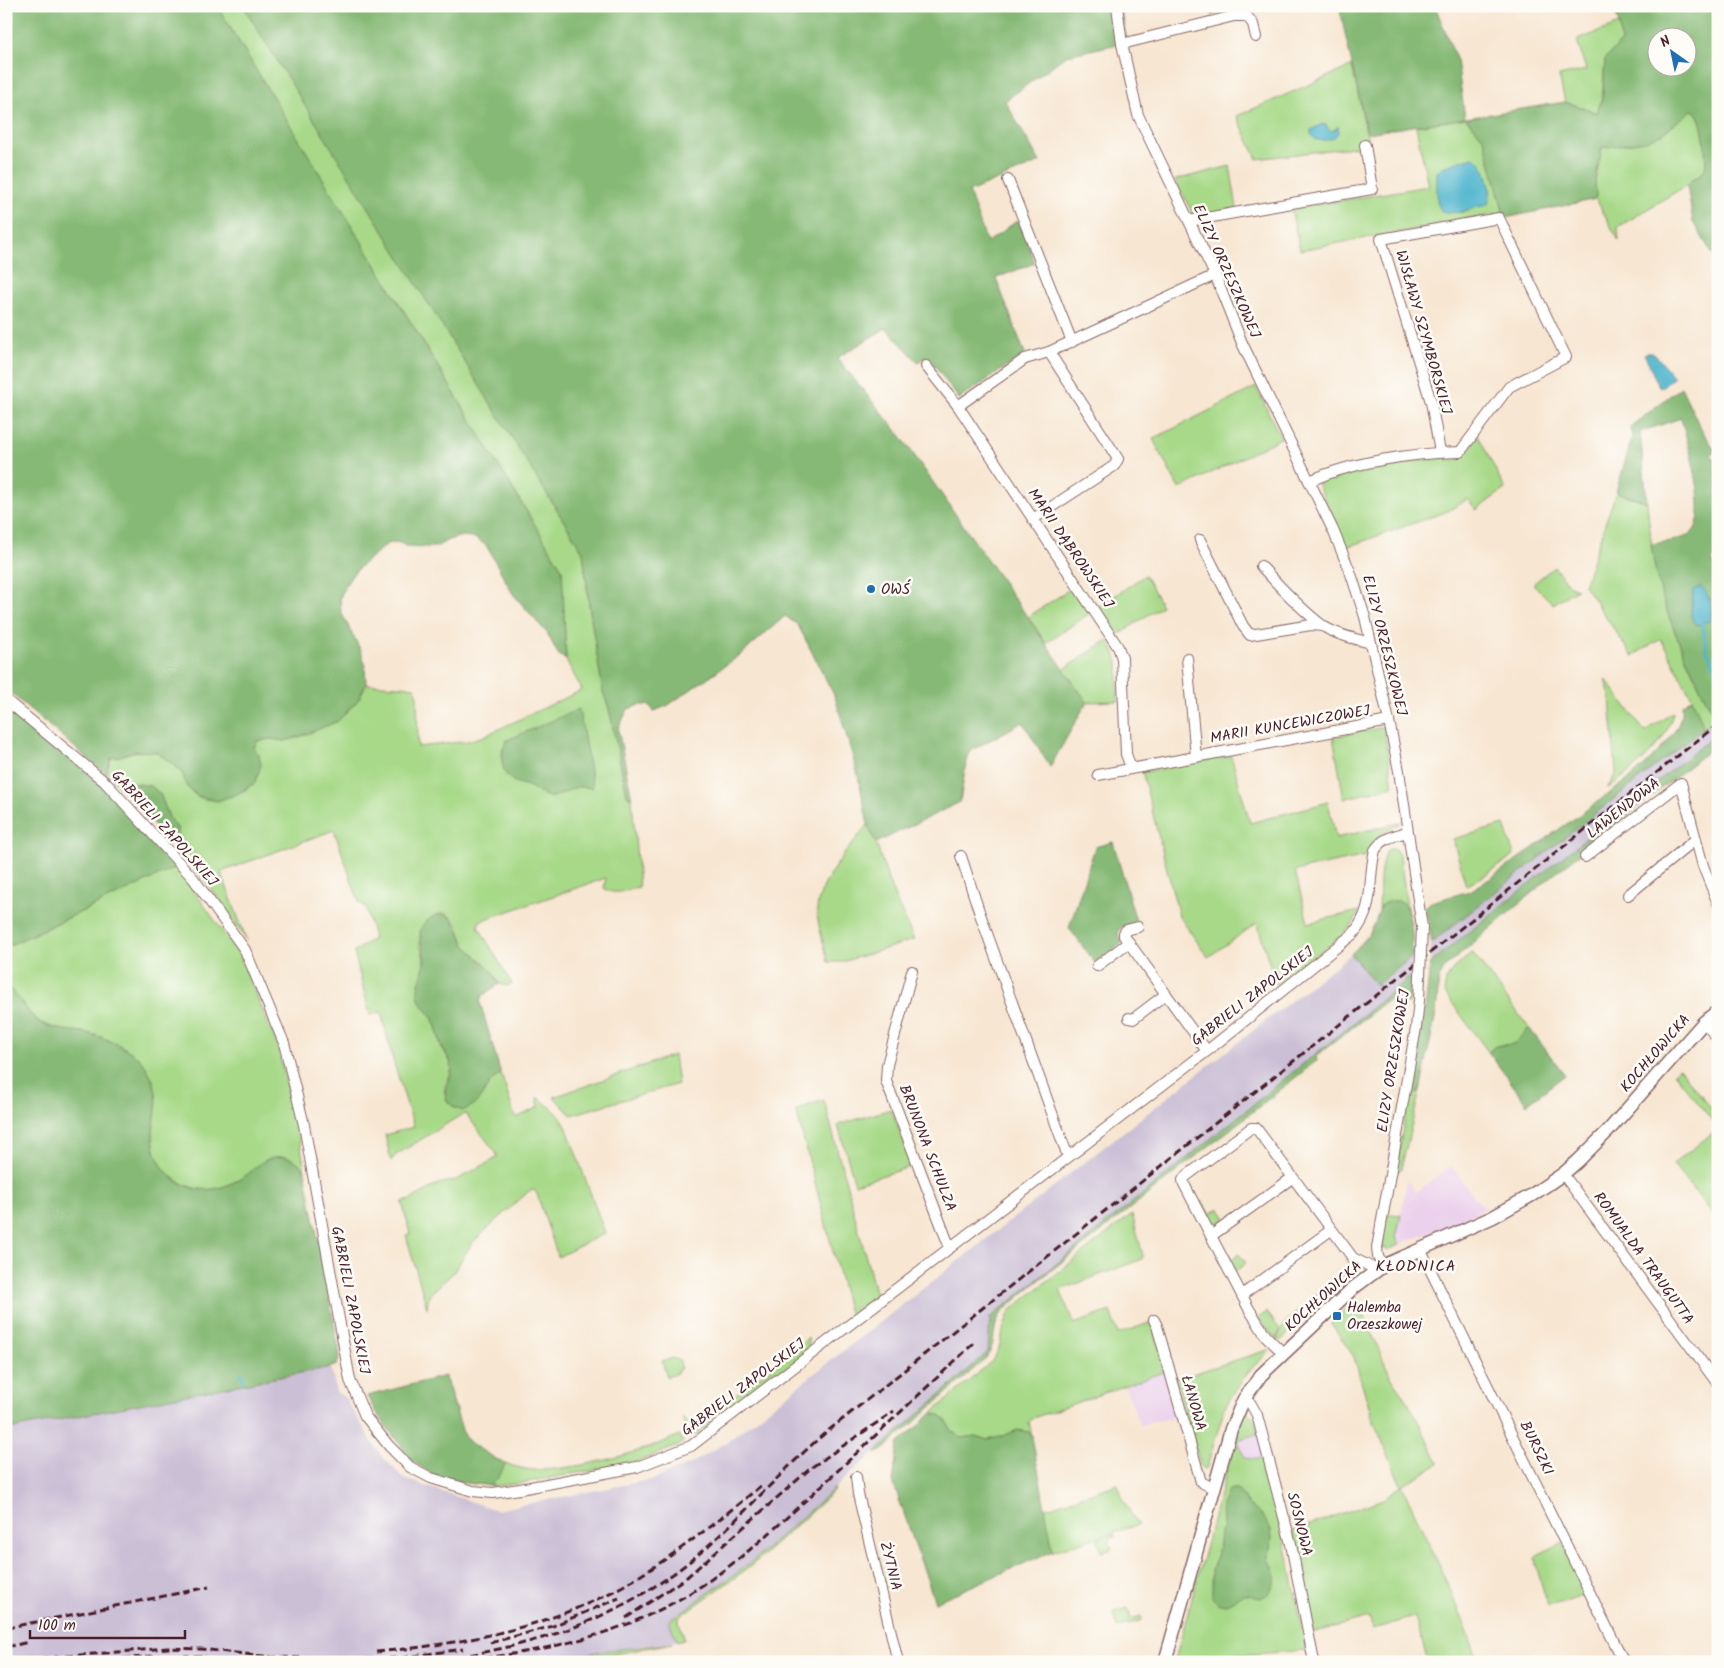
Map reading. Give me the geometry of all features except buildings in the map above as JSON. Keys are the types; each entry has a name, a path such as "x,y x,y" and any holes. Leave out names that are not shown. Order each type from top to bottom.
{"street":[{"name":"ELIZY ORZESZKOWEJ","path":"1118,6 1122,44 1138,115 1215,275 1242,344 1310,482 1352,574 1366,617 1389,721 1399,772 1422,927 1416,1028 1377,1248 1380,1268"},
{"path":"1122,44 1234,16 1247,16 1253,24 1256,37"},
{"path":"1189,221 1372,189 1365,145"},
{"path":"1008,180 1072,342"},
{"name":"WISŁAWY SZYMBORSKIEJ","path":"1310,482 1328,473 1384,461 1440,452 1460,452 1509,387 1566,357 1499,218 1382,239 1431,402 1440,452"},
{"path":"958,406 1025,359 1049,352 1113,324 1215,275"},
{"path":"1033,519 1114,466 1118,460 1049,352"},
{"name":"MARII DĄBROWSKIEJ","path":"926,366 958,406 1118,647 1122,658 1126,754 1131,768"},
{"path":"1200,540 1243,626 1250,635 1311,625 1324,626"},
{"path":"1261,566 1279,587 1324,626 1334,632 1372,642"},
{"name":"MARII KUNCEWICZOWEJ","path":"1187,658 1196,757"},
{"name":"GABRIELI ZAPOLSKIEJ","path":"6,700 105,782 193,878 245,950 284,1043 304,1125 350,1380 365,1416 410,1468 431,1478 473,1491 493,1493 636,1467 691,1446 1207,1051 1353,934 1361,924 1366,913 1375,850 1380,843 1388,838 1407,832"},
{"name":"MARII KUNCEWICZOWEJ","path":"1098,775 1389,721"},
{"name":"LAWENDOWA","path":"1585,857 1681,783 1703,866 1718,903"},
{"path":"1628,895 1696,839"},
{"path":"961,856 980,914 1068,1157"},
{"path":"1138,927 1126,930 1124,933 1207,1051"},
{"path":"1097,966 1129,942"},
{"name":"BRUNONA SCHULZA","path":"912,971 887,1065 886,1081 950,1248"},
{"path":"1129,1018 1133,1019 1166,994"},
{"name":"KOCHŁOWICKA","path":"1165,1662 1234,1421 1244,1399 1261,1375 1352,1289 1380,1268 1510,1208 1563,1174 1608,1131 1704,1022 1718,1011"},
{"path":"1704,1022 1718,1039"},
{"path":"1283,1353 1266,1336 1242,1295 1183,1180 1251,1128 1256,1128 1353,1258 1380,1268"},
{"name":"ROMUALDA TRAUGUTTA","path":"1563,1174 1718,1384"},
{"path":"1212,1236 1292,1178"},
{"path":"1242,1295 1331,1230"},
{"name":"BURSZKI","path":"1420,1249 1624,1662"},
{"name":"ŁANOWA","path":"1154,1320 1201,1482 1214,1488"},
{"name":"SOSNOWA","path":"1244,1399 1251,1404 1259,1424 1291,1544 1314,1662"},
{"name":"ŻYTNIA","path":"856,1477 858,1494 898,1662"}],"shaded area":[{"path":"1718,717 1718,733 1430,963 1431,943"},
{"path":"1351,954 1376,985 1412,957 1410,977 990,1318 988,1352 748,1565 669,1621 677,1641 597,1652 558,1662 6,1662 6,1430 331,1367 336,1392 344,1397 380,1454 404,1479 496,1510 654,1479 692,1463 727,1442"},
{"path":"1451,1166 1484,1209 1400,1244 1396,1238 1407,1181 1416,1192"},
{"path":"1166,1371 1180,1416 1140,1425 1125,1386"},
{"path":"1258,1434 1265,1460 1244,1458 1238,1440"}],"green space":[{"path":"6,6 217,6 562,569 566,660 558,654 547,633 513,594 486,545 473,537 462,536 448,540 436,547 409,547 397,542 387,544 353,574 340,598 341,612 361,651 365,664 366,684 358,700 338,721 299,737 284,741 272,739 257,741 254,748 259,755 261,765 255,783 235,795 217,801 198,796 187,787 183,775 177,767 156,752 131,751 111,758 106,774 6,689"},
{"path":"217,6 245,6 583,552 590,612 603,692 609,708 627,795 632,799 639,887 621,892 608,891 604,888 606,878 480,921 478,926 512,984 507,986 499,984 489,968 466,947 454,920 448,915 436,915 422,929 420,942 424,964 418,993 420,1000 435,1022 442,1048 449,1059 451,1071 444,1090 445,1095 456,1109 481,1097 491,1080 501,1074 515,1117 539,1107 537,1097 550,1106 566,1126 605,1233 558,1257 537,1194 534,1190 529,1191 473,1242 453,1273 430,1294 427,1308 406,1235 410,1234 402,1202 410,1200 438,1184 456,1180 493,1160 497,1157 497,1154 466,1114 461,1115 396,1155 391,1161 385,1135 414,1127 393,1060 381,1012 370,1015 354,952 374,938 366,908 359,902 334,830 221,872 247,941 219,899 185,858 177,828 169,817 160,794 150,786 124,782 117,784 106,774 111,758 145,750 157,752 175,765 193,793 200,797 215,800 232,796 247,789 259,755 254,748 257,741 272,739 284,741 338,721 358,700 366,684 415,687 417,694 418,747 468,741 484,736 582,690 566,660 562,569","holes":["502,749 576,787 551,797 545,796 527,785 503,766"]},
{"path":"243,6 1121,6 1126,38 1118,44 1067,55 1005,101 1040,162 969,192 987,243 1018,220 1035,263 996,278 1025,354 959,399 930,359 924,358 918,362 886,328 837,358 900,435 1087,702 1050,767 1023,722 970,751 967,757 960,802 876,843 868,825 858,775 835,697 798,625 785,616 743,653 667,706 654,711 649,705 639,705 628,709 618,729 632,799 627,795 609,708 603,692 590,612 583,552"},
{"path":"1211,6 1248,6 1212,15"},
{"path":"1339,6 1435,6 1457,61 1465,118 1367,133"},
{"path":"1613,6 1718,6 1718,263 1693,222 1687,185 1702,173 1706,163 1701,125 1696,113 1692,110 1663,133 1646,141 1602,148 1595,181 1596,199 1505,218 1484,139 1466,118 1565,102 1597,113 1603,95 1605,59 1621,42 1619,24"},
{"path":"1619,24 1621,42 1605,59 1602,98 1597,113 1565,102 1559,76 1586,70 1577,40"},
{"path":"1352,66 1368,141 1361,146 1257,159 1237,116"},
{"path":"1692,110 1696,113 1702,127 1706,169 1687,185 1618,227 1619,241 1596,199 1595,181 1602,148"},
{"path":"1466,118 1484,139 1504,213 1300,250 1291,209 1428,186 1416,126","holes":["1491,190 1487,205 1476,207 1460,213"]},
{"path":"1230,166 1237,208 1194,216 1175,180"},
{"path":"1256,387 1281,438 1179,489 1153,439"},
{"path":"1681,387 1701,429 1715,450 1711,455 1718,465 1718,555 1712,560 1718,570 1718,717 1715,719 1667,612 1660,590 1651,544 1672,541 1688,536 1697,524 1699,510 1696,477 1681,418 1640,432 1647,502 1616,492 1633,435 1630,427","holes":["1693,592 1709,597 1711,616 1702,623 1691,611"]},
{"path":"1478,435 1505,489 1476,510 1468,499 1448,511 1347,547 1317,483 1370,467 1463,455"},
{"path":"1616,492 1647,502 1654,559 1666,608 1678,640 1715,719 1704,728 1692,698 1661,639 1632,656 1584,585"},
{"path":"1554,567 1571,587 1577,589 1553,604 1533,584"},
{"path":"1145,575 1162,606 1116,636 1097,608"},
{"path":"1073,587 1090,613 1046,643 1028,617"},
{"path":"1108,640 1118,662 1118,701 1087,702 1064,669"},
{"path":"1606,679 1645,732 1673,712 1664,736 1648,756 1607,789 1616,773 1610,697"},
{"path":"1692,698 1704,728 1431,943 1431,933 1425,907 1431,902 1470,891 1491,878 1624,783 1652,759 1671,737 1682,715 1682,705"},
{"path":"6,705 98,782 177,867 6,947"},
{"path":"579,709 593,788 576,787 558,796 549,797 508,777 502,762 503,750 507,740"},
{"path":"1384,727 1393,786 1344,799 1333,737"},
{"path":"1718,733 1718,743 1547,880 1444,968 1439,979 1436,1013 1421,1086 1418,1092 1413,1095 1410,1088 1426,1003 1430,963"},
{"path":"1231,756 1250,823 1328,802 1336,838 1402,822 1377,837 1370,855 1295,871 1308,923 1359,911 1353,924 1337,939 1276,985 1257,923 1208,957 1179,916 1142,772"},
{"path":"124,782 151,786 160,794 169,817 177,828 185,858 117,784"},
{"path":"868,825 891,888 914,940 842,962 828,962 820,931 817,912 818,902 828,878"},
{"path":"1504,825 1514,855 1466,886 1453,839"},
{"path":"1113,842 1136,921 1119,929 1118,935 1123,942 1095,963 1069,928 1095,847"},
{"path":"1388,849 1395,849 1400,856 1408,914 1397,901 1379,912 1381,870"},
{"path":"177,867 240,956 276,1042 297,1124 305,1171 298,1162 288,1158 277,1157 264,1161 242,1178 223,1187 213,1189 194,1188 174,1178 162,1166 155,1151 153,1135 156,1103 155,1086 148,1070 139,1058 104,1038 89,1033 57,1029 39,1022 12,990 6,986 6,947"},
{"path":"1389,901 1401,901 1408,912 1412,935 1412,957 1376,985 1351,954 1370,932 1381,905"},
{"path":"439,915 447,915 453,920 465,945 492,971 499,984 483,995 480,1002 501,1074 494,1079 476,1103 462,1111 452,1106 445,1095 452,1069 451,1063 443,1048 432,1017 418,995 424,965 420,936 421,930 423,924 429,919"},
{"path":"1472,952 1529,1028 1514,1044 1500,1045 1491,1049 1489,1053 1444,992 1446,980 1451,972"},
{"path":"1410,977 1412,978 1409,1004 1390,1002 1388,1000 1316,1056 1317,1061 1010,1305 997,1321 991,1350 985,1359 882,1451 875,1453 988,1352 990,1318"},
{"path":"6,986 39,1022 58,1029 85,1032 104,1038 139,1058 148,1070 155,1086 157,1106 153,1140 156,1155 163,1168 174,1179 184,1185 203,1190 221,1187 239,1180 261,1163 272,1158 288,1158 302,1166 305,1171 340,1355 337,1365 6,1430"},
{"path":"1529,1028 1565,1075 1527,1104 1489,1053 1495,1046 1514,1044"},
{"path":"674,1055 678,1084 571,1115 554,1097"},
{"path":"1679,1068 1718,1117 1718,1128 1674,1073"},
{"path":"1421,1086 1401,1169 1395,1173 1410,1088 1411,1092 1418,1092"},
{"path":"824,1100 876,1295 850,1317 796,1110"},
{"path":"891,1109 913,1166 855,1184 838,1125"},
{"path":"1718,1129 1718,1221 1673,1164"},
{"path":"1202,1201 1211,1214 1219,1208 1226,1218 1214,1227 1210,1227 1199,1203"},
{"path":"1132,1214 1143,1256 1142,1259 1060,1290 1074,1324 1110,1311 1118,1334 1152,1322 1166,1371 1033,1418 1029,1422 1032,1437 1028,1432 1018,1430 988,1440 975,1436 962,1438 954,1433 942,1416 932,1413 992,1361 999,1348 1005,1323 1012,1309"},
{"path":"1391,1214 1401,1215 1396,1238 1400,1244 1387,1251 1387,1248 1382,1248 1386,1217"},
{"path":"1221,1247 1232,1259 1239,1254 1246,1263 1234,1273"},
{"path":"1346,1258 1358,1268 1312,1305 1310,1302 1300,1311 1302,1314 1285,1337 1276,1341 1286,1322 1322,1290 1352,1268"},
{"path":"1356,1298 1391,1377 1413,1411 1439,1464 1402,1485 1457,1605 1479,1662 1428,1662 1415,1617 1373,1629 1369,1618 1312,1633 1293,1531 1383,1499 1401,1485 1372,1417 1354,1357 1331,1323"},
{"path":"1267,1312 1280,1330 1276,1339 1258,1318"},
{"path":"808,1337 809,1346 805,1354 692,1437 688,1436 682,1418 693,1423 742,1390 801,1345"},
{"path":"1268,1350 1270,1351 1248,1372 1225,1407 1205,1470 1200,1465 1176,1379"},
{"path":"673,1358 680,1361 681,1368 676,1374 667,1377 662,1361"},
{"path":"445,1376 464,1436 473,1445 505,1464 499,1477 492,1484 493,1486 465,1483 434,1475 412,1461 375,1411 367,1396"},
{"path":"1247,1412 1254,1418 1258,1434 1238,1440 1244,1458 1265,1460 1286,1547 1307,1650 1175,1660 1241,1417 1243,1413"},
{"path":"932,1413 942,1416 954,1433 962,1438 975,1436 988,1440 1018,1430 1029,1432 1032,1437 1053,1551 935,1602 893,1482 898,1444"},
{"path":"679,1435 683,1442 680,1445 637,1462 517,1484 493,1486 491,1484 505,1464 532,1470 548,1470 587,1464 627,1454"},
{"path":"1118,1484 1123,1500 1138,1525 1053,1551 1044,1509"},
{"path":"835,1488 833,1492 750,1567 679,1617 684,1639 677,1641 669,1621 748,1565"},
{"path":"1238,1489 1246,1502 1263,1517 1271,1529 1272,1539 1268,1559 1274,1570 1275,1581 1264,1597 1258,1598 1244,1595 1227,1604 1219,1604 1212,1595 1212,1569 1218,1553 1220,1532 1223,1527 1222,1505 1228,1491"},
{"path":"1115,1534 1116,1537 1109,1540 1112,1549 1101,1552 1098,1539"},
{"path":"1562,1543 1588,1595 1548,1606 1535,1558 1539,1554"},
{"path":"1128,1608 1131,1619 1141,1616 1142,1620 1117,1628 1114,1612"},
{"path":"672,1643 575,1662 558,1662 597,1652"}],"water":[{"path":"1322,124 1326,125 1330,131 1338,126 1337,134 1332,138 1316,140 1311,134 1311,130"},
{"path":"1473,157 1483,166 1488,177 1490,196 1487,205 1454,213 1441,211 1437,202 1437,172 1442,167"},
{"path":"1654,353 1674,377 1660,388 1644,354"},
{"path":"1701,587 1709,598 1711,612 1710,621 1702,622 1700,625 1695,624 1691,616 1693,592"}],"waterway":[{"path":"1702,623 1707,650 1718,673"},
{"path":"241,1373 243,1381"}],"railway":[{"path":"435,1662 513,1646 572,1628 618,1608 682,1568 717,1538 824,1434 1718,724"},
{"path":"484,1658 532,1651 604,1633 649,1615 692,1592 766,1536 976,1341"},
{"path":"626,1618 687,1577 812,1467 894,1411"},
{"path":"376,1652 442,1644 507,1631 539,1622 601,1598 665,1560 762,1485"},
{"path":"6,1628 209,1587"},
{"path":"490,1643 553,1626 619,1598"},
{"path":"6,1647 29,1642"},
{"path":"6,1661 168,1648 201,1649 271,1657 364,1659 400,1658 463,1649"},
{"path":"86,1662 155,1656 206,1656"}],"place":[{"name":"OWŚ","path":"871,589"},
{"name":"Halemba Orzeszkowej","path":"1337,1316"}],"district":[{"name":"KŁODNICA","path":"1416,1265"}]}
